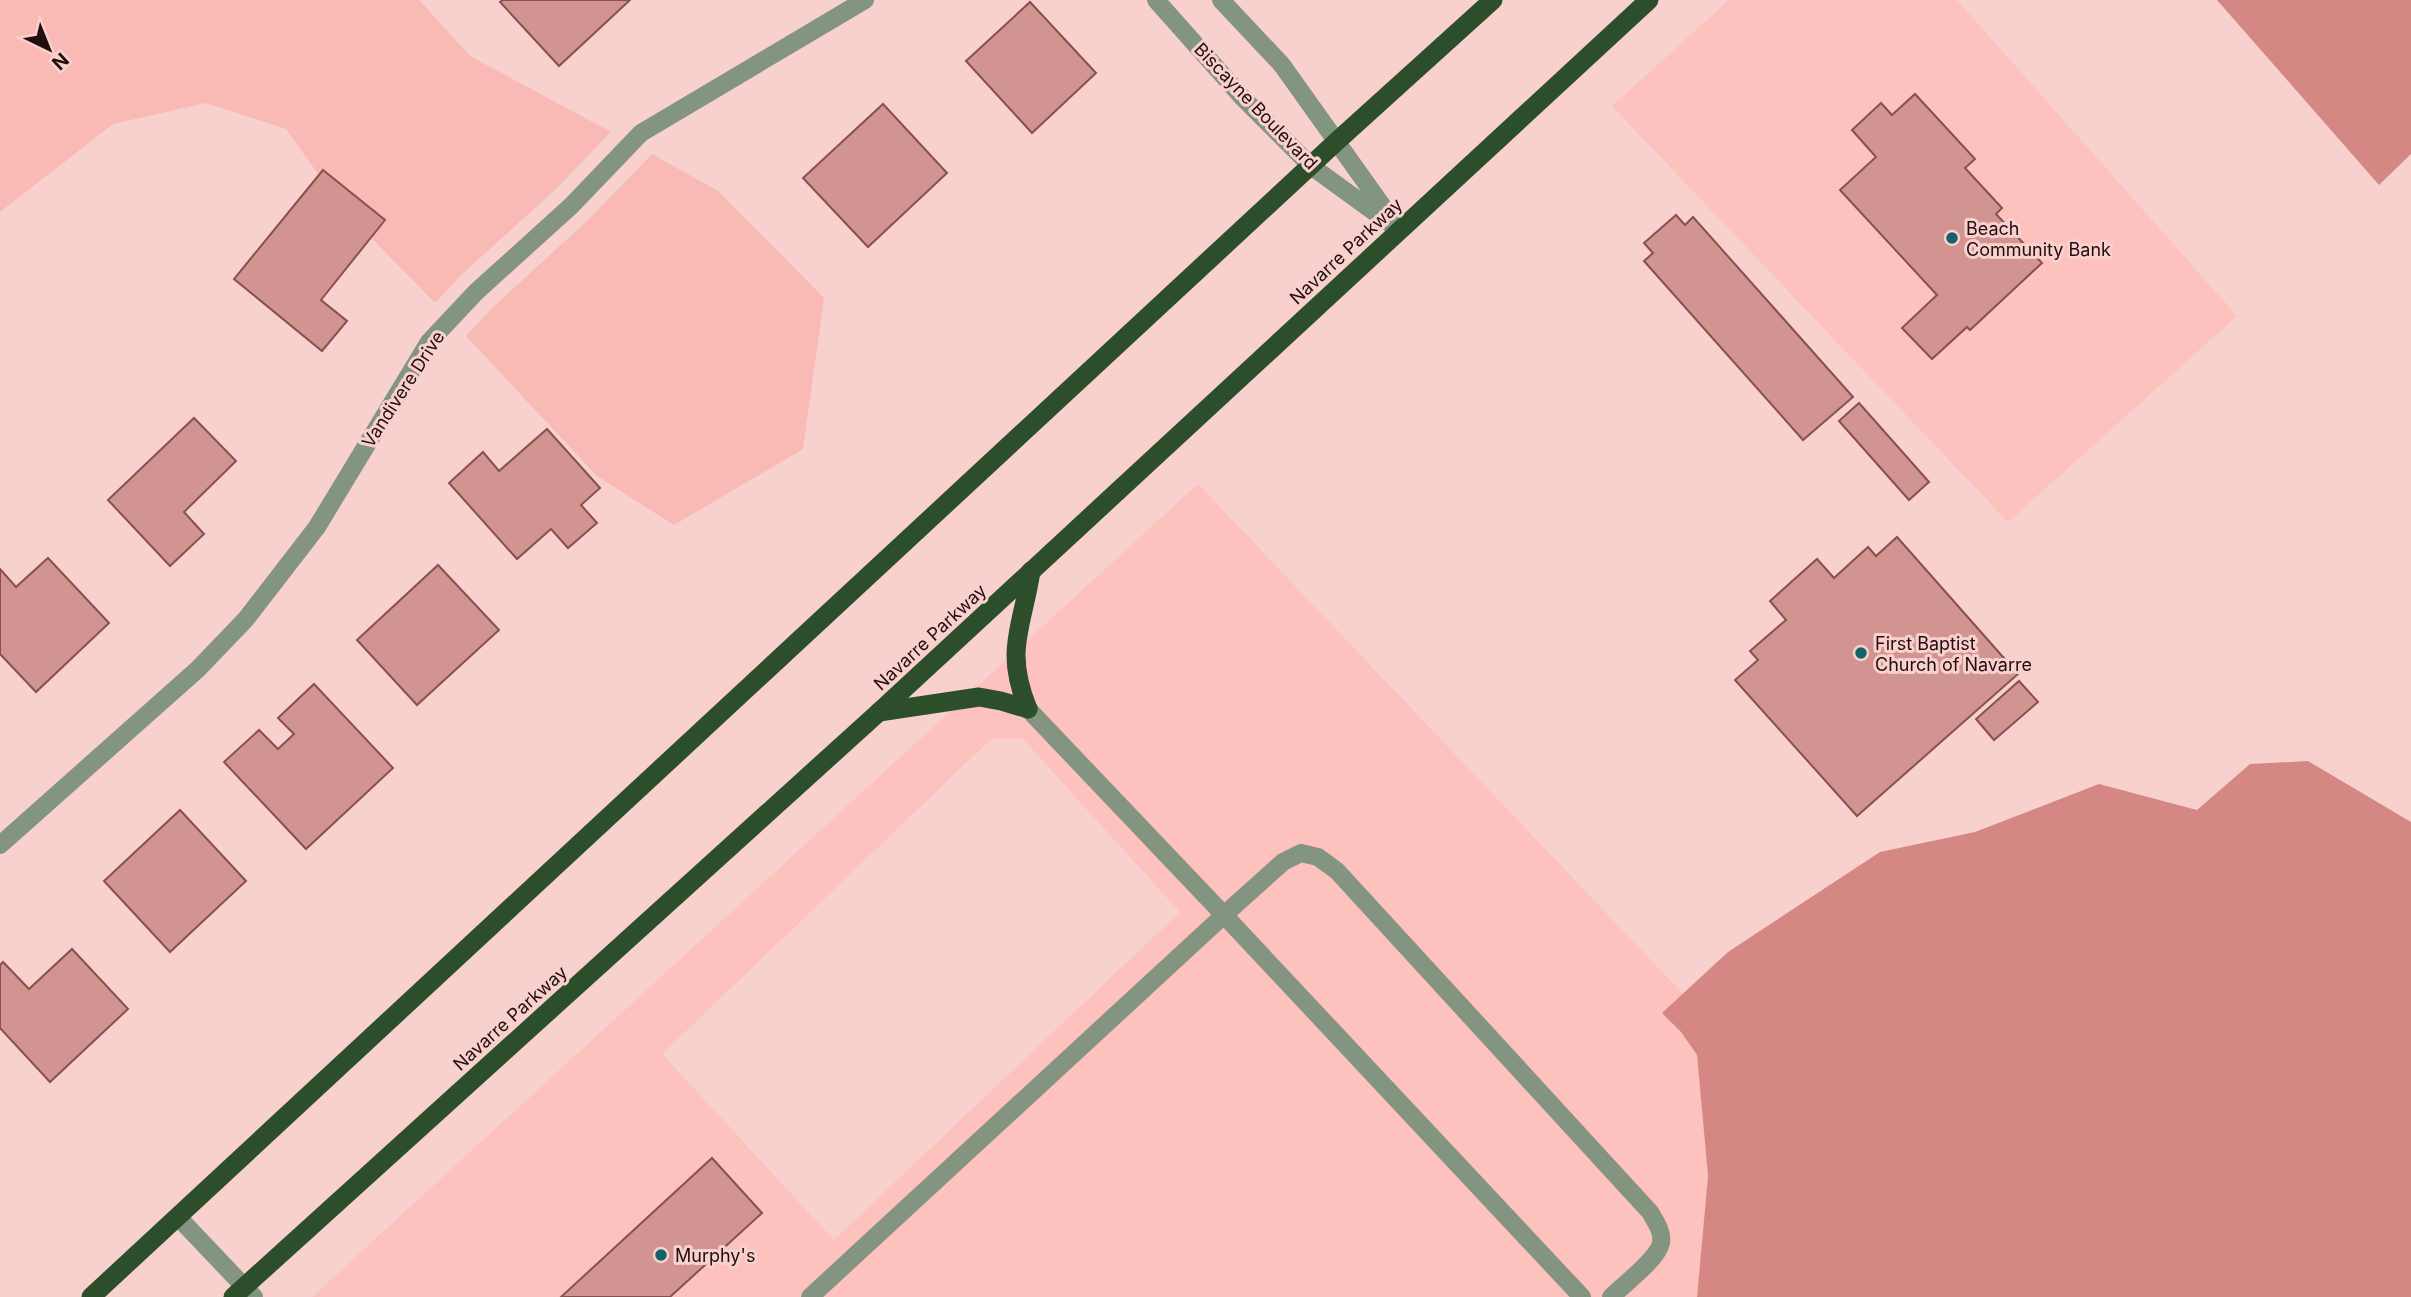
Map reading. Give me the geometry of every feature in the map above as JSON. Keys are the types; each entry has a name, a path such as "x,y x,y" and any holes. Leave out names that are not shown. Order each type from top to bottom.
{"highway":[{"path":"91,1297 1336,142 1493,0"},
{"name":"Navarre Parkway","path":"243,1294 879,712 1648,0"},
{"path":"1028,709 1018,684 1015,661 1017,633 1026,605 1031,571"},
{"path":"879,712 979,698 1002,701 1028,709"}],"street":[{"name":"Vandivere Drive","path":"0,845 198,669 246,620 317,527 429,342 476,292 571,206 641,133 865,0"},
{"name":"Biscayne Boulevard","path":"1156,0 1243,99 1311,166 1399,230"},
{"name":"Biscayne Boulevard","path":"1221,0 1282,65 1399,230"},
{"path":"1028,709 1582,1297"},
{"path":"810,1297 1224,915 1283,862 1301,853 1318,857 1337,871 1650,1212 1660,1229 1661,1245 1652,1259 1611,1297"},
{"path":"178,1217 243,1294"}],"shaded area":[{"path":"0,0 419,0 470,56 611,132 555,190 461,275 435,303 343,209 286,129 206,103 113,124 0,212"},
{"path":"1729,0 1957,0 2237,316 2008,522 1612,106"},
{"path":"2217,0 2411,0 2411,154 2379,185"},
{"path":"652,154 718,191 824,298 803,449 674,525 597,476 466,336 492,308 586,222"},
{"path":"1198,484 1683,994 1663,1013 1697,1055 1708,1176 1697,1297 312,1297","holes":["1022,738 1180,912 834,1240 662,1054 991,739"]},
{"path":"2308,761 2411,822 2411,1297 1697,1297 1708,1176 1697,1055 1681,1032 1662,1013 1728,952 1880,852 1975,832 2099,784 2197,810 2250,764"}],"building":[{"path":"630,0 559,66 500,2"},
{"path":"1030,2 1096,73 1032,133 966,61"},
{"name":"Beach Community Bank","path":"1915,94 1975,159 1965,168 2002,208 1996,214 2042,263 1970,330 1967,327 1932,359 1902,328 1937,295 1840,190 1876,157 1852,130 1881,103 1892,115"},
{"path":"883,104 947,173 868,247 803,178"},
{"path":"323,170 385,220 321,300 347,321 322,351 234,279"},
{"path":"1676,215 1685,225 1693,217 1853,397 1803,440 1644,261 1653,253 1644,243"},
{"path":"1859,403 1929,482 1909,500 1839,421"},
{"path":"194,418 236,461 184,512 204,534 170,566 108,500"},
{"path":"547,429 600,488 581,505 597,523 568,548 551,529 517,559 449,483 483,452 499,471"},
{"path":"1897,537 2018,674 1857,816 1735,680 1758,660 1750,651 1786,620 1770,601 1817,559 1834,578 1868,547 1876,556"},
{"path":"48,558 109,623 36,692 0,654 0,569 16,587"},
{"path":"438,565 499,630 417,705 357,640"},
{"path":"2019,681 2038,702 1994,740 1976,719"},
{"path":"314,684 393,768 306,849 224,762 259,730 278,749 294,734 278,718"},
{"path":"180,810 246,881 170,952 104,881"},
{"path":"72,949 128,1009 50,1082 0,1028 0,965 3,962 29,989"},
{"name":"Murphy's","path":"712,1158 762,1213 670,1297 561,1297"}],"place":[{"name":"Beach Community Bank","path":"1952,238"},
{"name":"First Baptist Church of Navarre","path":"1861,653"},
{"name":"Murphy's","path":"661,1255"}]}
